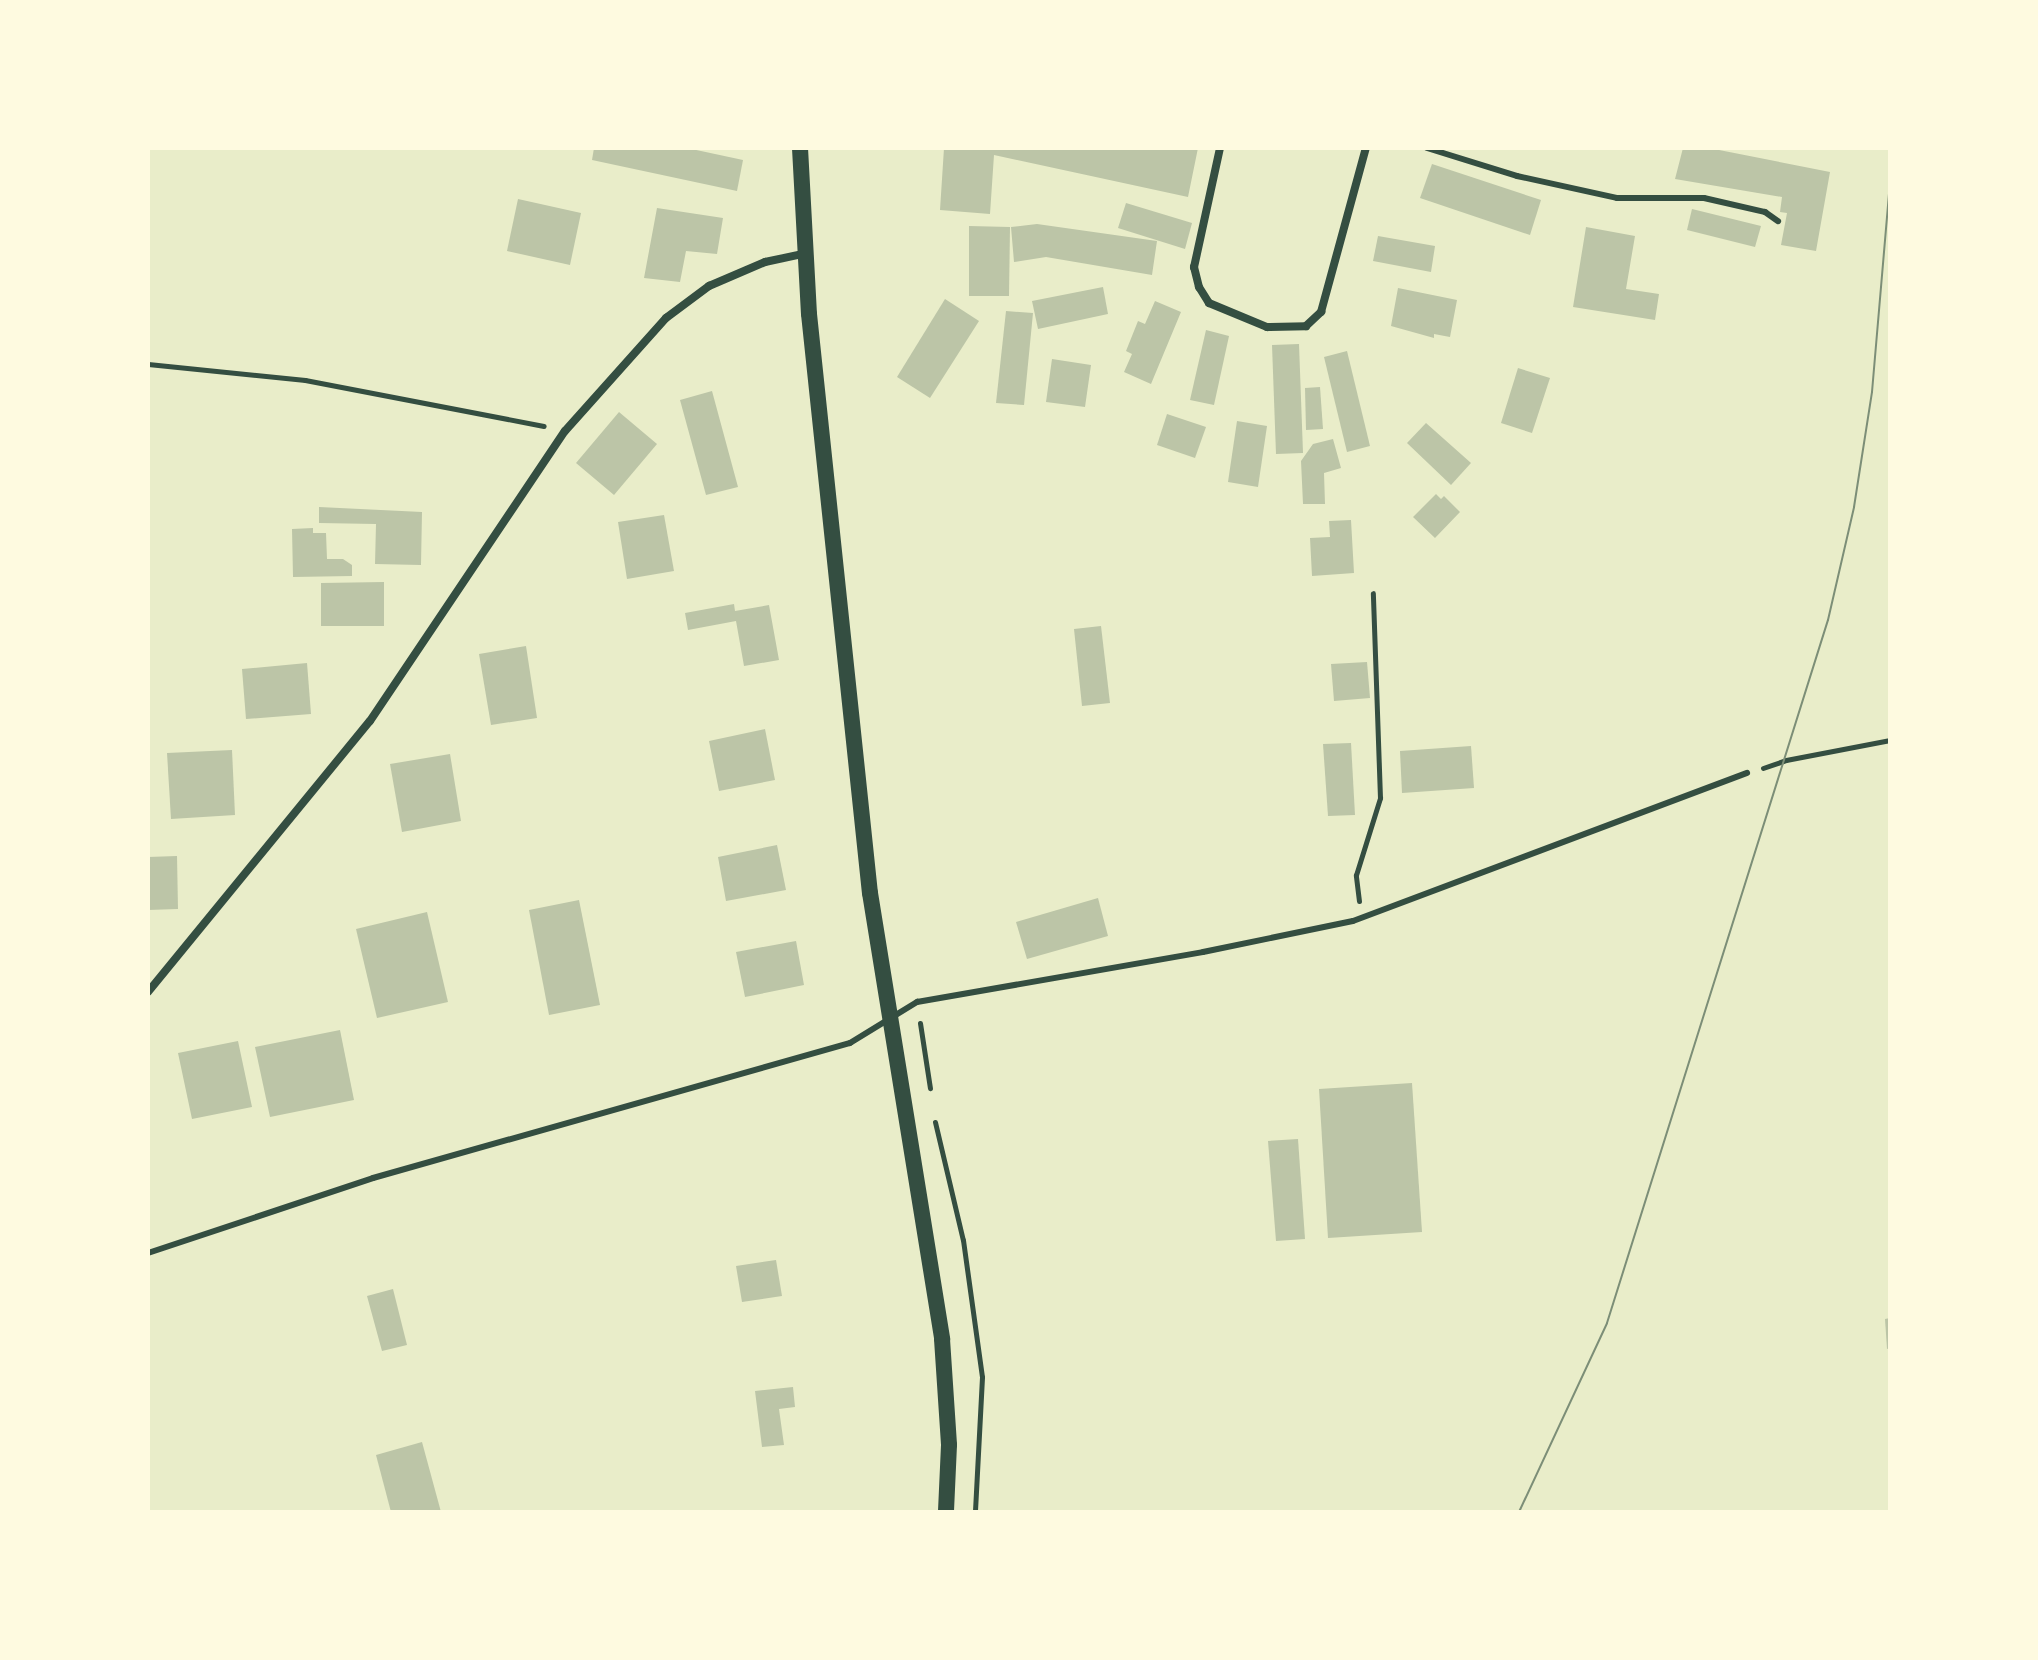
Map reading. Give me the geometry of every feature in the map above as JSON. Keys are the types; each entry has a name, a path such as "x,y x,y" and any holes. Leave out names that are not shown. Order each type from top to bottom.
{"main road":[{"path":"800,148 804,254 870,893 887,1017 942,1339 949,1445 946,1512"}],"street":[{"path":"1220,148 1194,267 1199,287 1209,303 1267,327 1306,326 1321,312 1366,148"},
{"path":"148,992 370,721 565,431 677,310 709,286 765,262 804,254"}],"lane":[{"path":"1427,148 1517,176 1617,198 1704,198 1765,212 1778,221"},
{"path":"148,1253 373,1178 850,1043 887,1017 917,1002 1203,952 1361,918 1747,773"}],"path":[{"path":"148,364 305,380 565,431"},
{"path":"1361,918 1356,875 1380,798 1373,593"},
{"path":"1747,773 1786,760 1890,740"},
{"path":"917,1002 930,1090"},
{"path":"935,1120 963,1240 982,1377 975,1512"}],"building":[{"path":"594,148 687,148 743,160 737,191 592,160"},
{"path":"944,148 1198,148 1188,197 994,155 990,214 940,210"},
{"path":"1683,148 1709,148 1830,172 1816,251 1781,245 1787,213 1780,212 1782,197 1675,179"},
{"path":"1432,164 1541,200 1530,235 1420,198"},
{"path":"518,199 581,213 570,265 507,251"},
{"path":"1126,203 1192,223 1185,249 1118,228"},
{"path":"657,208 723,218 717,254 686,251 680,282 644,278"},
{"path":"1692,209 1761,226 1755,247 1687,230"},
{"path":"1037,224 1157,241 1152,275 1046,257 1014,262 1011,227"},
{"path":"969,226 1010,227 1009,296 969,296"},
{"path":"1586,227 1635,236 1626,289 1659,294 1655,320 1573,307"},
{"path":"1378,236 1435,246 1431,272 1373,261"},
{"path":"1103,287 1108,314 1038,329 1032,301"},
{"path":"1398,288 1457,300 1450,337 1434,334 1434,338 1391,326"},
{"path":"945,299 979,321 930,398 897,377"},
{"path":"1155,301 1181,312 1151,384 1124,372 1132,354 1126,351 1138,321 1145,324"},
{"path":"1006,311 1033,313 1024,405 996,403"},
{"path":"1206,330 1229,336 1214,405 1190,400"},
{"path":"1299,344 1303,453 1276,454 1272,345"},
{"path":"1347,351 1370,446 1347,452 1324,357"},
{"path":"1052,359 1091,365 1085,407 1046,402"},
{"path":"1518,368 1550,378 1532,433 1501,423"},
{"path":"1320,387 1323,429 1306,430 1305,388"},
{"path":"712,391 738,487 706,495 680,400"},
{"path":"619,412 657,444 614,495 576,463"},
{"path":"1167,414 1206,427 1195,458 1157,445"},
{"path":"1237,421 1267,426 1258,487 1228,482"},
{"path":"1426,423 1471,463 1451,485 1407,443"},
{"path":"1333,439 1341,468 1324,473 1325,504 1303,504 1301,461 1313,444"},
{"path":"1436,494 1441,499 1444,496 1460,512 1435,538 1413,517"},
{"path":"319,507 422,512 421,565 375,564 376,524 319,523"},
{"path":"664,515 674,571 627,579 618,522"},
{"path":"1351,520 1354,573 1312,576 1310,538 1330,537 1329,521"},
{"path":"313,528 313,533 326,533 327,559 343,559 352,565 352,576 293,577 292,529"},
{"path":"384,582 384,626 321,626 321,583"},
{"path":"734,604 735,611 769,605 779,660 744,666 736,621 688,630 685,613"},
{"path":"1101,626 1110,703 1082,706 1074,629"},
{"path":"526,646 537,718 491,725 479,654"},
{"path":"1367,662 1370,698 1334,701 1331,664"},
{"path":"307,663 311,714 246,719 242,669"},
{"path":"765,729 775,780 719,791 709,741"},
{"path":"1351,743 1355,815 1328,816 1323,744"},
{"path":"1471,746 1474,788 1402,793 1400,751"},
{"path":"232,750 235,815 171,819 167,753"},
{"path":"450,754 461,821 402,832 390,764"},
{"path":"777,845 786,890 726,901 718,857"},
{"path":"177,856 178,909 148,910 148,857"},
{"path":"1098,898 1108,936 1027,959 1016,922"},
{"path":"579,900 600,1005 549,1015 529,910"},
{"path":"427,912 448,1002 377,1018 356,929"},
{"path":"796,941 804,985 745,997 736,952"},
{"path":"340,1030 354,1100 270,1117 255,1047"},
{"path":"238,1041 252,1107 192,1119 178,1053"},
{"path":"1412,1083 1422,1232 1328,1238 1319,1089"},
{"path":"1298,1139 1305,1239 1276,1241 1268,1141"},
{"path":"776,1260 782,1296 742,1302 736,1266"},
{"path":"393,1289 407,1345 382,1351 367,1296"},
{"path":"1890,1318 1890,1348 1887,1349 1885,1319"},
{"path":"793,1387 795,1407 779,1409 784,1445 762,1447 755,1391"},
{"path":"422,1442 441,1512 391,1512 376,1455"}],"tram line":[{"path":"1519,1512 1607,1323 1828,620 1854,507 1872,392 1890,183"}]}
